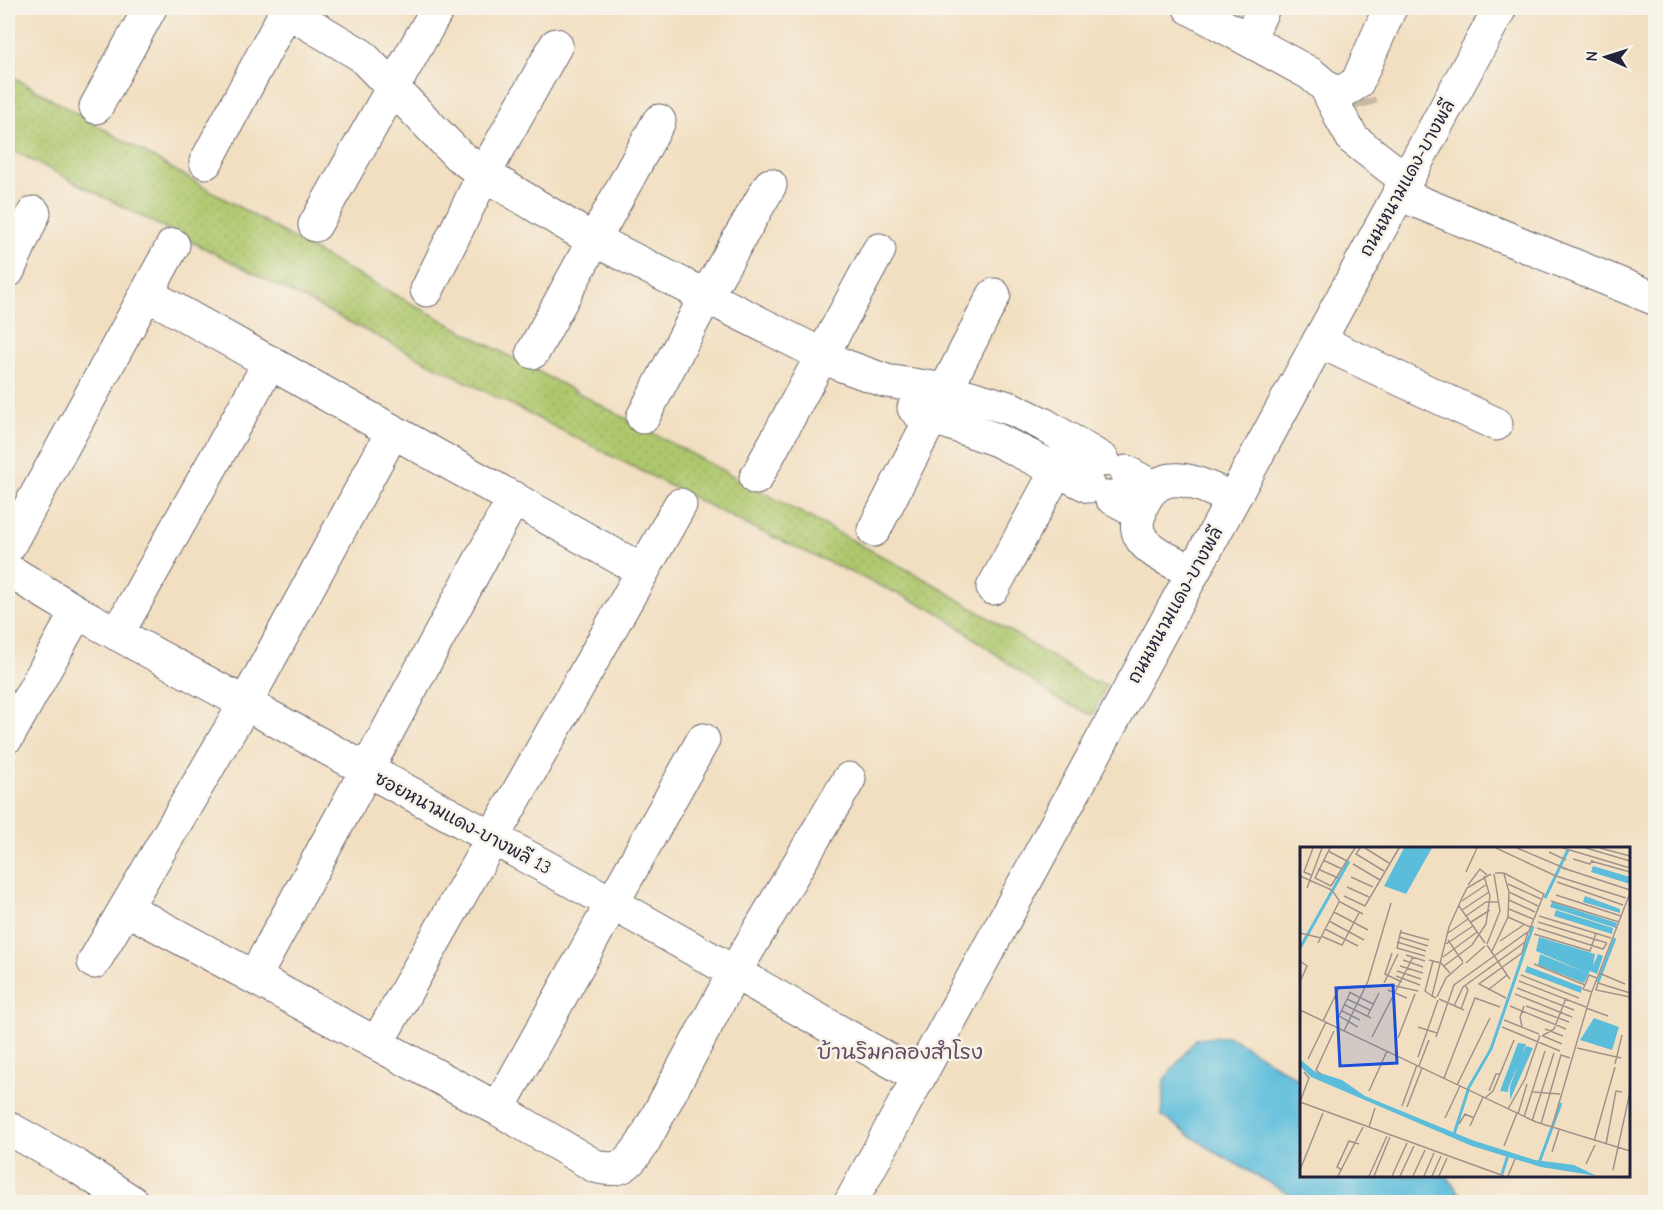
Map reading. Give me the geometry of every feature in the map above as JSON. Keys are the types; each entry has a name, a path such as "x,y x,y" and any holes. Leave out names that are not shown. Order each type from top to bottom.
{"street":[{"path":"96,106 150,8"},
{"path":"206,162 285,8 361,55 458,155 484,174 596,240 822,355 939,403 997,440 1055,470 1120,486 1165,481 1194,482 1233,499"},
{"path":"315,225 438,8"},
{"path":"1190,8 1311,75 1333,75 1344,78 1353,139 1406,180 1656,299"},
{"path":"1249,40 1263,8"},
{"path":"1347,103 1361,77 1390,8"},
{"name":"ถนนหนามแดง-บางพลี","path":"851,1203 1500,8"},
{"path":"427,290 484,174 556,45"},
{"path":"533,352 659,121"},
{"path":"643,417 706,296 770,185"},
{"path":"8,272 34,213"},
{"path":"8,547 173,245"},
{"path":"756,478 879,250"},
{"path":"147,294 643,571"},
{"path":"874,530 994,295"},
{"path":"1318,341 1496,424"},
{"path":"117,634 270,362"},
{"path":"939,403 1012,410 1074,441 1120,486 1137,523 1139,536 1148,546 1193,572"},
{"path":"94,962 245,704 393,431"},
{"path":"993,588 1055,470 1074,441"},
{"path":"255,976 514,498"},
{"path":"377,1042 490,838 680,505"},
{"name":"ซอยหนามแดง-บางพลี 13","path":"8,570 76,612 612,903 919,1077"},
{"path":"8,736 76,612"},
{"path":"498,1109 703,740"},
{"path":"127,909 377,1042 595,1166 610,1170 629,1164 643,1143 734,973 849,778"},
{"path":"8,1128 78,1167 132,1203"}],"green space":[{"path":"8,74 336,263 932,583 1092,682 1106,684 1093,715 1057,699 938,612 749,526 8,148"}],"water":[{"path":"1229,1036 1300,1080 1300,1177 1448,1177 1465,1202 1302,1202 1212,1150 1162,1116 1164,1080 1196,1039"}],"tunnel":[{"path":"1359,101 1361,108"}],"district":[{"name":"บ้านริมคลองสำโรง","path":"900,1052"}]}
